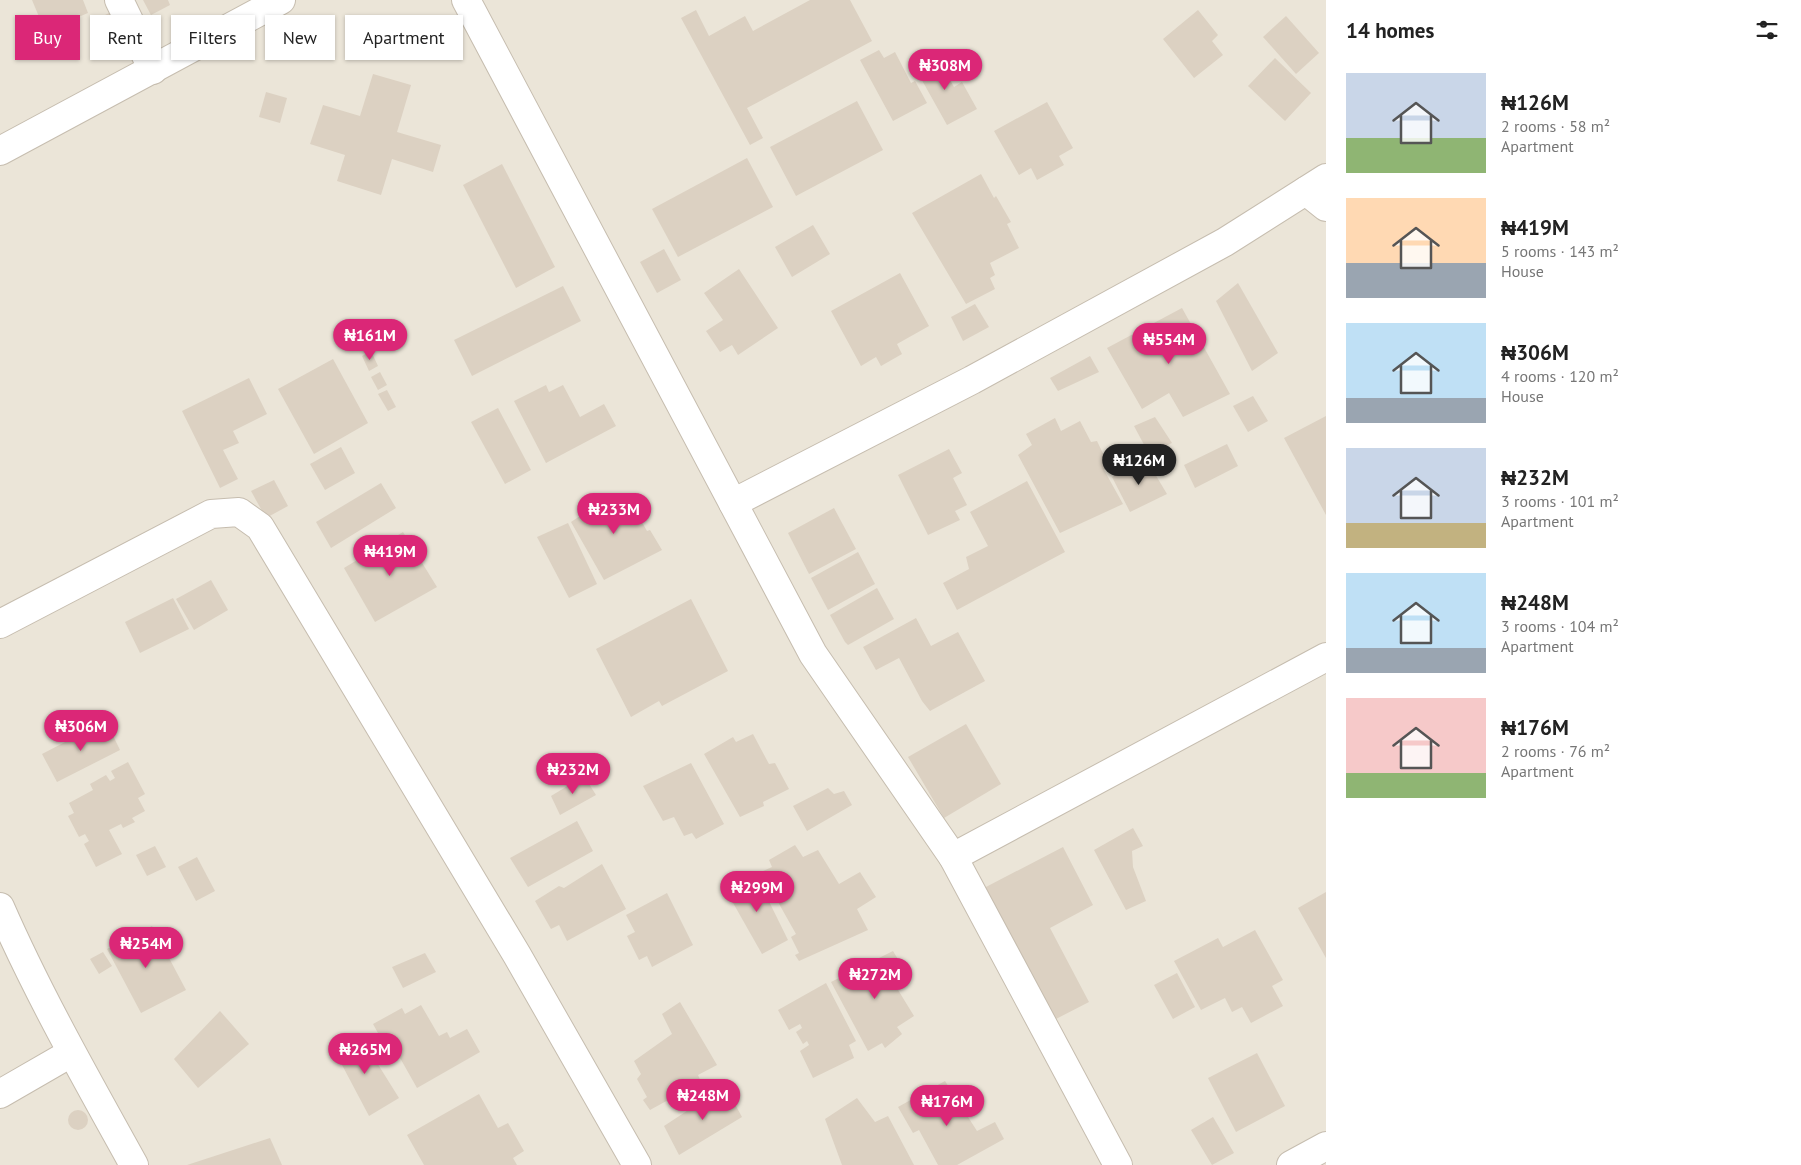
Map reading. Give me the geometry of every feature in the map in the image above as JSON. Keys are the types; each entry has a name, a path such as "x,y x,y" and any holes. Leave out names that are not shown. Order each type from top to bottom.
{"street":[{"path":"120,0 153,70"},
{"path":"0,151 280,0"},
{"path":"466,0 813,654 952,857 1118,1165"},
{"path":"733,503 972,380 1319,192"},
{"path":"0,624 211,514 238,512 260,527 517,955 637,1165"},
{"path":"952,857 1326,658"},
{"path":"0,907 20,954 71,1053 134,1165"},
{"path":"0,1094 71,1053"},
{"path":"1292,1165 1326,1146"}],"shaded area":[{"path":"0,0 1326,0 1326,1165 0,1165"}],"building":[{"path":"32,0 83,0 88,13 80,16 38,15"},
{"path":"143,0 168,0 170,5 151,15"},
{"path":"810,0 850,0 872,41 747,108 763,138 750,145 681,18 696,10 709,36 745,16 753,31"},
{"path":"1198,10 1218,35 1212,41 1223,55 1194,78 1163,39"},
{"path":"1286,16 1319,53 1296,74 1263,37"},
{"path":"879,50 884,58 895,52 911,83 915,81 927,103 893,121 860,60"},
{"path":"936,55 954,87 962,82 977,109 947,125 914,66"},
{"path":"1275,58 1311,93 1285,121 1248,86"},
{"path":"373,74 411,85 397,132 441,145 433,172 392,159 381,195 337,181 345,155 310,144 323,105 360,116"},
{"path":"266,92 287,98 280,123 259,117"},
{"path":"857,101 883,150 796,196 770,147"},
{"path":"1047,102 1073,148 1059,156 1064,165 1037,180 1031,168 1019,175 994,131"},
{"path":"747,158 773,207 678,257 652,209"},
{"path":"502,164 555,267 516,288 463,185"},
{"path":"981,174 994,198 996,196 1011,222 1007,224 1019,248 990,263 995,275 990,278 995,289 966,304 912,213"},
{"path":"813,225 830,254 792,277 775,247"},
{"path":"664,249 681,280 657,293 640,262"},
{"path":"739,269 778,328 738,355 732,345 720,352 706,331 723,320 704,293"},
{"path":"900,273 929,326 897,344 902,354 881,366 876,357 861,366 831,311"},
{"path":"1238,283 1278,353 1252,371 1216,301"},
{"path":"563,286 581,321 472,376 454,340"},
{"path":"975,304 989,327 963,341 951,317"},
{"path":"1182,308 1230,394 1183,417 1169,393 1142,409 1107,348"},
{"path":"371,351 378,366 369,371 362,356"},
{"path":"1090,356 1099,372 1058,391 1050,378"},
{"path":"333,359 368,423 314,454 278,389"},
{"path":"380,372 387,385 378,390 371,377"},
{"path":"249,378 267,414 233,431 239,443 223,450 238,479 220,488 182,411"},
{"path":"546,385 549,392 563,385 580,417 604,404 616,426 546,463 514,401"},
{"path":"387,390 396,407 388,411 378,394"},
{"path":"1253,396 1268,421 1248,432 1233,406"},
{"path":"498,408 531,470 505,484 471,422"},
{"path":"1326,416 1326,515 1284,438"},
{"path":"1155,417 1172,443 1149,454 1134,426"},
{"path":"1055,418 1061,431 1080,421 1091,442 1097,441 1109,466 1104,470 1123,504 1060,533 1018,455 1032,445 1026,434"},
{"path":"1227,444 1238,466 1195,488 1184,465"},
{"path":"341,447 355,473 325,490 310,464"},
{"path":"949,449 962,473 953,478 967,505 955,511 960,520 928,535 898,475"},
{"path":"1146,459 1167,494 1130,512 1112,477"},
{"path":"274,480 288,506 266,518 251,491"},
{"path":"1027,481 1065,552 957,610 943,583 969,569 966,557 988,546 970,512"},
{"path":"381,483 396,508 331,548 316,522"},
{"path":"605,493 612,505 627,496 647,531 650,530 662,550 604,580 571,522 583,514 579,508"},
{"path":"834,508 856,549 809,574 788,533"},
{"path":"568,523 597,584 569,598 537,537"},
{"path":"403,532 437,587 375,622 344,568"},
{"path":"858,552 875,584 828,610 811,578"},
{"path":"211,580 228,610 194,630 176,599"},
{"path":"877,588 894,619 848,645 830,615"},
{"path":"173,598 189,629 140,653 125,622"},
{"path":"691,599 728,671 662,706 659,701 631,717 596,649"},
{"path":"916,618 931,646 958,632 985,681 930,711 922,701 899,658 876,670 863,647"},
{"path":"106,721 120,750 57,782 42,754"},
{"path":"966,724 1001,784 944,818 908,757"},
{"path":"753,734 769,764 775,763 789,789 763,802 764,806 740,817 704,754 733,737 736,742"},
{"path":"128,762 145,794 138,798 145,811 132,818 135,822 123,828 121,824 109,830 122,854 96,867 84,844 89,841 85,834 79,837 68,816 74,813 69,803 93,790 90,784 106,775 110,781 115,778 111,771"},
{"path":"691,763 724,824 696,839 692,833 684,836 674,817 663,821 643,786"},
{"path":"584,776 596,795 560,815 551,796"},
{"path":"828,788 834,794 844,791 852,805 807,831 793,806"},
{"path":"577,821 593,851 528,887 510,858"},
{"path":"1133,828 1143,846 1132,851 1133,867 1146,901 1126,910 1094,850"},
{"path":"795,845 803,857 818,850 839,884 860,872 876,897 857,909 868,930 799,961 795,955 799,953 791,937 796,934 761,872 772,867 769,860"},
{"path":"155,846 166,867 147,876 136,855"},
{"path":"1063,847 1093,905 1050,928 1089,1002 1054,1020 984,888"},
{"path":"197,857 215,891 196,901 178,867"},
{"path":"602,864 626,909 567,941 559,925 551,929 535,901 559,886 564,888"},
{"path":"756,875 788,940 762,954 724,887"},
{"path":"1326,892 1326,958 1298,908"},
{"path":"667,893 693,945 652,967 647,956 639,960 627,936 635,932 626,915"},
{"path":"152,926 186,990 141,1013 107,949"},
{"path":"1255,930 1283,980 1272,986 1283,1006 1251,1023 1242,1007 1232,1012 1225,998 1201,1010 1174,961 1218,938 1223,947"},
{"path":"893,951 908,976 895,985 914,1016 897,1027 902,1034 885,1048 882,1043 868,1051 831,982"},
{"path":"103,952 112,966 99,974 90,959"},
{"path":"425,953 436,972 403,988 392,967"},
{"path":"1177,973 1195,1007 1173,1019 1154,985"},
{"path":"826,983 856,1041 849,1045 854,1058 813,1078 800,1051 809,1045 807,1041 803,1044 796,1032 802,1028 800,1024 789,1030 778,1010"},
{"path":"680,1002 717,1065 698,1075 701,1082 650,1110 643,1100 647,1097 637,1079 641,1074 634,1061 672,1034 662,1014"},
{"path":"421,1005 439,1036 447,1032 450,1038 467,1029 480,1052 417,1088 391,1042 383,1042 373,1024 402,1008 405,1014"},
{"path":"220,1011 249,1044 198,1088 174,1059"},
{"path":"359,1034 399,1098 369,1116 332,1046"},
{"path":"1257,1053 1285,1106 1236,1132 1208,1078"},
{"path":"945,1081 977,1131 995,1122 1004,1139 957,1165 938,1165 919,1130 913,1133 898,1107"},
{"path":"725,1086 742,1117 679,1155 664,1126"},
{"path":"479,1094 498,1128 508,1123 524,1151 513,1158 517,1165 424,1165 407,1135"},
{"path":"857,1098 875,1122 888,1116 914,1165 842,1165 825,1119"},
{"path":"78,1110 85,1113 88,1120 85,1127 78,1130 71,1127 68,1120 71,1113"},
{"path":"1213,1117 1234,1153 1212,1165 1191,1130"},
{"path":"270,1138 282,1165 187,1165"}]}
